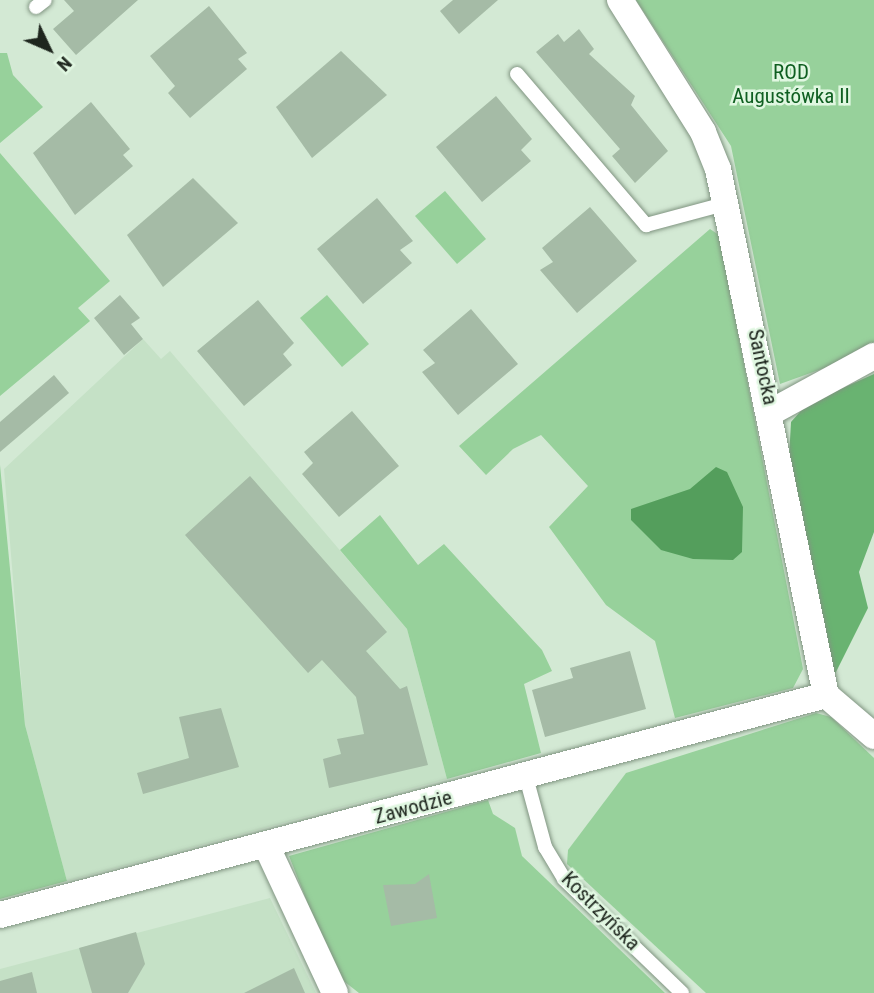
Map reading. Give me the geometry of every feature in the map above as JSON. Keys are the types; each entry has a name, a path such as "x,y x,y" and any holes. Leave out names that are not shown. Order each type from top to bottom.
{"street":[{"name":"Santocka","path":"620,0 703,132 729,203 773,411 772,444 825,695"},
{"path":"773,411 874,356"},
{"path":"825,695 874,736"},
{"name":"Zawodzie","path":"0,915 526,777 825,695"},
{"path":"266,845 335,993"}],"lane":[{"path":"36,0 36,7 45,0"},
{"path":"517,74 646,225 729,203"},
{"name":"Kostrzyńska","path":"526,777 545,846 564,878 682,993"}],"shaded area":[{"path":"143,339 161,359 170,351 407,629 447,779 67,881 25,725 4,469"},
{"path":"874,374 874,532 859,572 868,608 831,682 789,458 791,422 807,404"},
{"path":"716,467 727,472 743,507 742,552 733,560 693,559 661,550 631,520 631,509 690,489"},
{"path":"270,898 316,993 0,993 0,969"}],"green space":[{"name":"ROD Augustówka II","path":"636,0 874,0 874,344 855,357 780,384 731,146"},
{"path":"0,53 7,53 13,75 43,107 0,143"},
{"path":"0,153 110,281 78,308 90,321 0,396"},
{"path":"445,191 486,239 457,264 415,216"},
{"path":"710,229 719,235 803,669 793,688 675,718 655,641 606,605 549,527 588,486 541,435 513,449 486,475 459,446"},
{"path":"327,295 369,344 342,367 300,318"},
{"path":"0,465 25,725 67,881 0,899"},
{"path":"380,515 418,565 444,544 542,650 552,671 524,684 541,753 447,779 407,629 340,550"},
{"path":"816,713 831,717 874,758 874,993 706,993 567,864 568,850 626,773"},
{"path":"488,800 493,814 515,828 522,856 665,993 359,993 336,975 289,856"}],"building":[{"path":"64,0 138,0 76,55 53,29 74,11"},
{"path":"453,0 498,0 459,34 440,11"},
{"path":"209,6 247,53 238,59 247,69 190,118 168,93 175,86 150,56"},
{"path":"579,29 594,49 589,54 635,96 631,105 668,151 635,183 612,156 620,149 536,52 558,34 564,42"},
{"path":"341,51 387,95 312,158 276,107"},
{"path":"496,96 532,139 521,150 531,161 482,202 436,147"},
{"path":"91,102 130,149 123,155 133,166 75,215 33,153"},
{"path":"193,178 238,223 163,287 127,235"},
{"path":"377,198 413,241 400,250 412,263 363,304 317,249"},
{"path":"590,207 637,261 577,313 540,270 553,262 542,248"},
{"path":"120,295 140,318 131,324 143,339 124,355 94,318"},
{"path":"258,300 294,343 283,354 292,365 244,406 197,351"},
{"path":"471,309 518,364 458,415 422,372 435,363 423,350"},
{"path":"54,375 69,393 0,452 0,422"},
{"path":"352,411 399,466 339,517 302,474 313,463 304,452"},
{"path":"250,476 387,632 366,651 400,689 407,686 428,765 329,788 323,759 341,754 337,739 364,734 356,697 322,660 308,673 185,535"},
{"path":"630,651 646,709 545,737 532,690 573,678 570,668"},
{"path":"221,708 239,767 143,794 137,773 189,758 179,717"},
{"path":"429,874 437,918 391,926 383,885 415,884"},
{"path":"136,932 145,964 128,993 92,993 79,948"},
{"path":"294,968 305,993 244,993"},
{"path":"32,972 37,993 0,993 0,981"}]}
